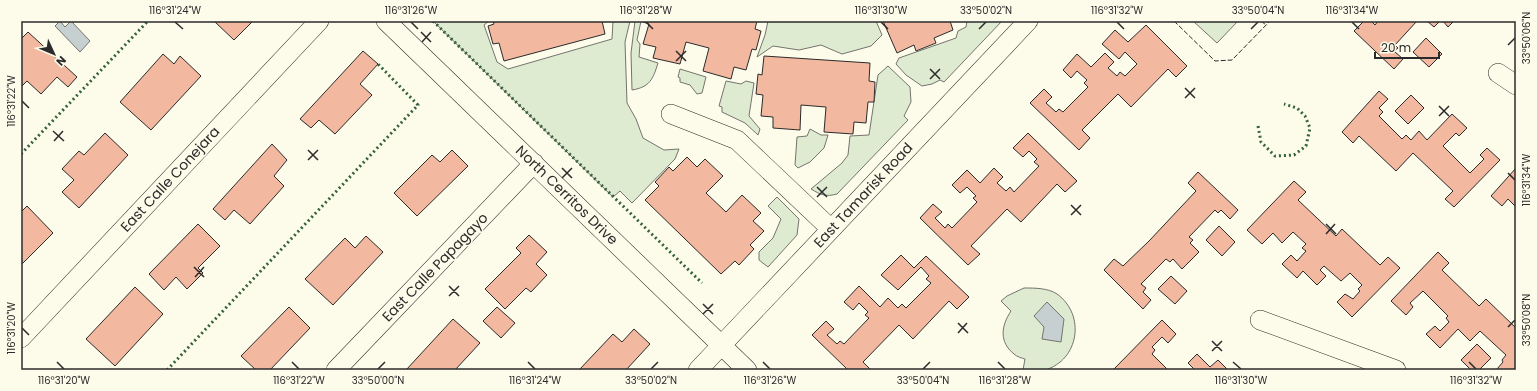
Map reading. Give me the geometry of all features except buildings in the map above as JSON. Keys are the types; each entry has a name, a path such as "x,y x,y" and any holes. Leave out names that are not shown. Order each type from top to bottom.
{"street":[{"name":"East Calle Conejara","path":"21,338 319,21"},
{"name":"North Cerritos Drive","path":"386,21 747,370"},
{"name":"East Tamarisk Road","path":"698,370 1028,21"},
{"path":"1498,73 1516,85"},
{"path":"671,114 737,140 831,229"},
{"name":"East Calle Papagayo","path":"336,370 534,164"},
{"path":"1260,320 1396,370"}],"green space":[{"path":"433,21 489,21 484,25 497,62 508,69 612,39 613,21 630,21 625,42 627,103 636,119 643,138 664,150 679,149 675,159 632,203 620,191 613,197"},
{"path":"635,21 641,21 637,40 640,44 639,57 658,63 650,81 643,87 632,90 631,53"},
{"path":"768,21 876,21 882,35 871,46 842,54 821,45 799,50 773,46 757,57 765,35"},
{"path":"967,21 1002,21 944,82 940,80 932,84 922,86 906,75 896,64 899,58 956,38 958,31 966,27"},
{"path":"1193,21 1238,21 1217,43"},
{"path":"888,66 910,87 911,102 904,116 908,120 837,194 824,195 811,189 842,163 848,155 850,136 869,135 878,75"},
{"path":"680,69 706,77 702,93 697,94 690,85 680,82 680,78 678,77"},
{"path":"726,81 741,84 746,81 754,83 749,116 760,129 758,135 745,123 722,112 722,107 719,106"},
{"path":"810,129 821,135 828,135 824,148 810,162 798,168 795,165 797,137 807,136"},
{"path":"777,197 799,219 797,235 768,267 759,260 759,252 773,238 781,219 768,206"},
{"path":"1024,288 1041,289 1057,294 1066,303 1072,313 1075,325 1075,336 1071,347 1065,357 1056,365 1045,370 1023,370 1025,359 1014,354 1009,349 1004,339 1003,334 1005,322 1011,311 1001,301 1007,296"}],"shaded area":[{"path":"60,21 65,27 71,21 90,41 80,52 55,26"},
{"path":"1047,302 1064,319 1061,342 1042,339 1044,327 1034,316"}],"hedge":[{"path":"21,154 148,21"},
{"path":"433,21 702,283"},
{"path":"167,370 418,105 378,64"},
{"path":"1258,126 1261,142 1275,156 1294,155 1306,146 1310,128 1305,116 1297,108 1284,104"}],"fence":[{"path":"1174,21 1215,61 1232,60 1270,21"},
{"path":"1261,21 1266,25"}]}
